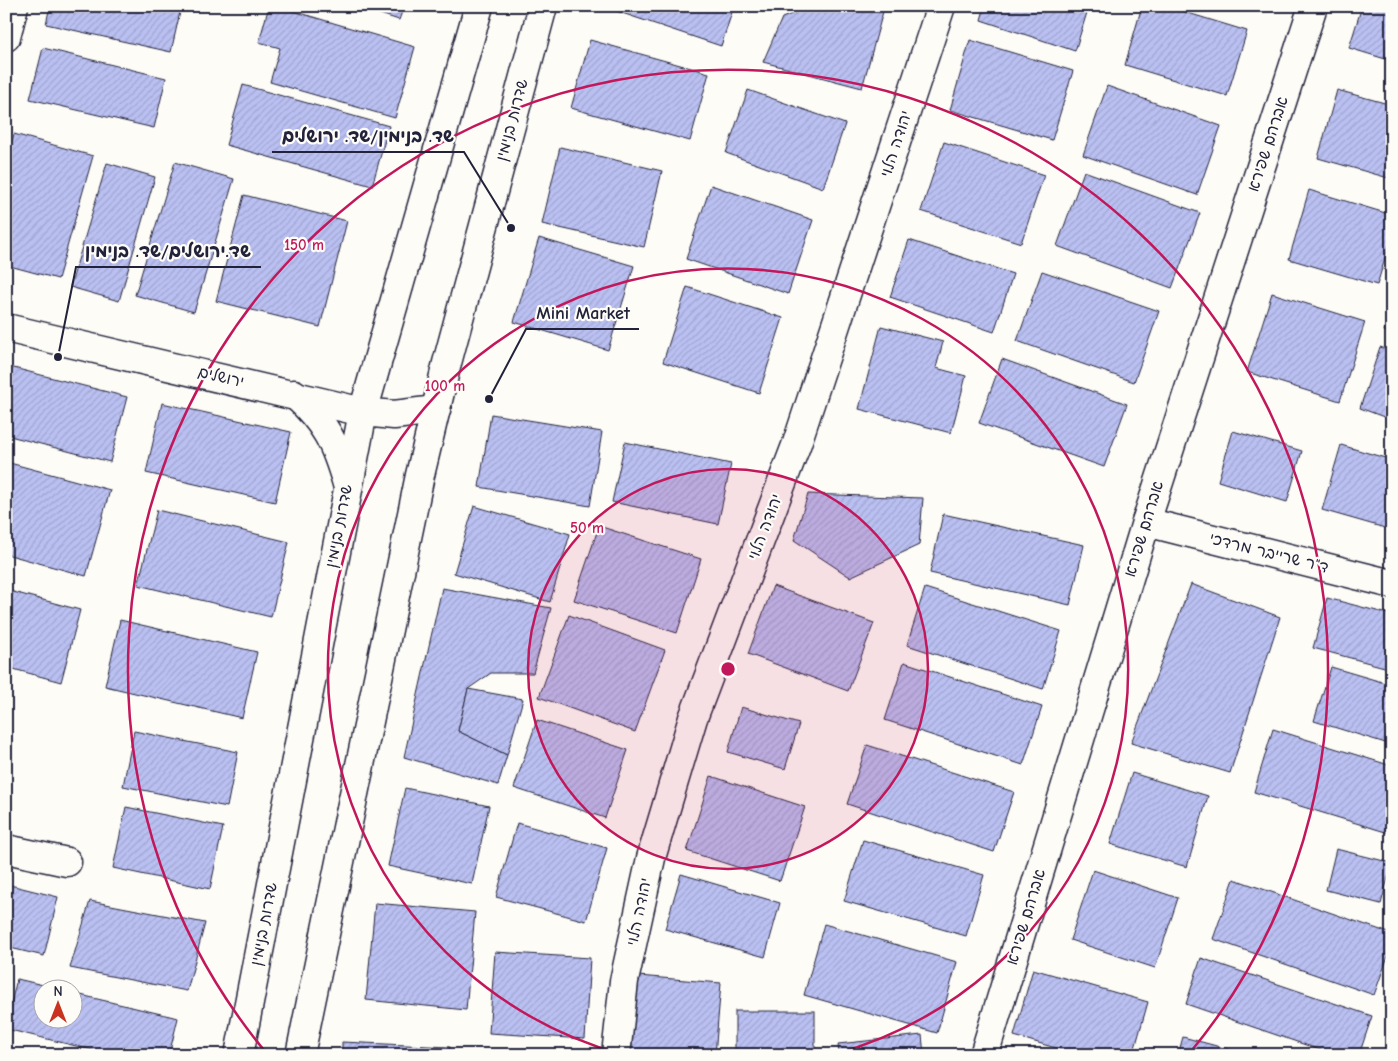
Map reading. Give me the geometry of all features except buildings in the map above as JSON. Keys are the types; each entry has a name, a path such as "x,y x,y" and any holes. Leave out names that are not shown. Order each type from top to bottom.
{"street":[{"path":"6,37 14,6"},
{"name":"שדרות בנימין","path":"239,1055 362,412 480,6"},
{"name":"שדרות בנימין","path":"300,1055 420,475 447,363 543,6"},
{"name":"יהודה הלוי","path":"616,1055 624,981 651,858 693,718 797,443 941,6"},
{"name":"אברהם שפירא","path":"984,1055 1146,522 1313,6"},
{"name":"ירושלים","path":"6,328 294,394 362,412 394,415 436,410"},
{"path":"294,394 310,409 333,442 347,485"},
{"name":"ד\"ר שרייבר מרדכי","path":"1146,522 1392,584"},
{"path":"6,849 67,862"}],"place":[{"name":"שד. בנימין/שד. ירושלים","path":"511,228"},
{"name":"שד.ירושלים/שד. בנימין","path":"58,357"},
{"name":"Mini Market","path":"489,399"}]}
